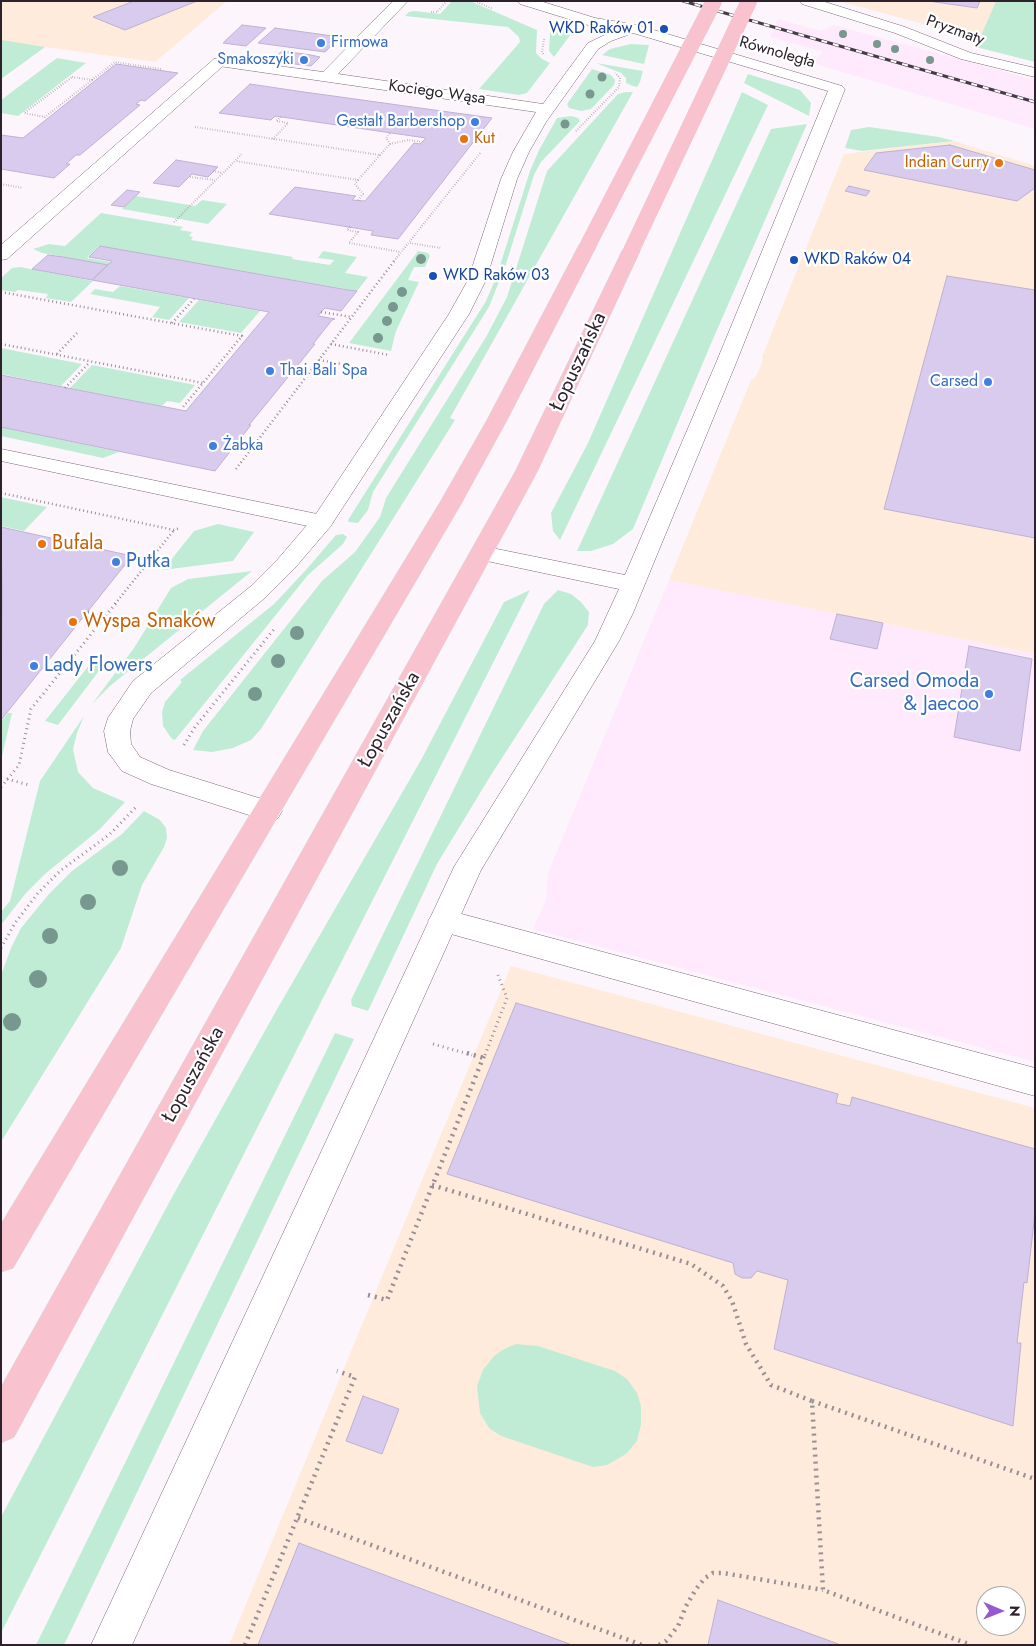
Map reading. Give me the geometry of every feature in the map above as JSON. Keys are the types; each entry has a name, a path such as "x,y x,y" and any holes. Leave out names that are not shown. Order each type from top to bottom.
{"main road":[{"path":"1,1256 450,504 497,420 714,1"},
{"name":"Łopuszańska","path":"1,1424 526,472 749,1"}],"street":[{"path":"327,78 370,31 401,1"},
{"path":"525,1 593,22 632,28"},
{"path":"560,1 606,15 632,28"},
{"name":"Pryzmaty","path":"807,1 900,30 966,56 1035,73"},
{"path":"268,811 160,777 137,767 121,752 117,737 118,725 127,706 142,687 258,592 286,564 322,522 459,314 477,280 509,179 520,152 547,109 593,46 606,38 632,28"},
{"name":"Równoległa","path":"632,28 837,89 634,584"},
{"name":"Kociego Wąsa","path":"1,255 219,62 547,109"},
{"path":"1,455 322,522"},
{"path":"111,1645 468,867 606,640 634,584 482,553"},
{"path":"443,921 1035,1082"}],"path":[{"path":"92,80 72,77 24,113 45,117 115,62 162,69"},
{"path":"273,139 288,123 276,121 281,117"},
{"path":"195,128 380,155"},
{"path":"390,133 386,138 390,144"},
{"path":"358,200 364,194 355,184 390,144 408,140 422,142"},
{"path":"1,493 174,530 197,522 352,316 480,152 486,153"},
{"path":"174,222 242,154"},
{"path":"235,161 358,180"},
{"path":"213,171 223,173"},
{"path":"190,177 215,180"},
{"path":"350,227 347,230 358,232 349,243 402,252"},
{"path":"409,243 441,248"},
{"path":"1,292 242,336 183,407"},
{"path":"172,323 194,299"},
{"path":"322,312 352,316"},
{"path":"56,355 77,333"},
{"path":"1,344 203,383"},
{"path":"331,344 397,356"},
{"path":"320,360 342,364"},
{"path":"66,388 90,361"},
{"path":"1,786 19,765 31,709 174,530"},
{"path":"88,612 106,616"},
{"path":"84,616 102,621"},
{"path":"7,779 29,785"},
{"path":"1,948 15,923 38,893 60,871 119,826 139,803"},
{"path":"368,1295 387,1300 507,998 497,977"},
{"path":"428,1042 484,1058"},
{"path":"432,1185 691,1264 723,1286 732,1301 746,1344 771,1385 1035,1479"},
{"path":"245,1645 355,1377 337,1371"},
{"path":"812,1401 824,1590"},
{"path":"298,1518 642,1645"},
{"path":"659,1645 666,1641 678,1626 686,1606 696,1589 705,1578 714,1573 824,1590 971,1645"}],"shaded area":[{"path":"1,1 227,1 155,62 45,47 1,79"},
{"path":"839,1 996,1 976,47 941,29"},
{"path":"778,19 821,31 834,25 1035,80 1035,129 812,63 823,52 770,37"},
{"path":"954,141 1035,166 1035,654 669,580 751,380 755,378 760,368 762,357 844,154"},
{"path":"669,580 1035,654 1035,1062 533,929 546,900 548,873"},
{"path":"511,966 1035,1108 1035,1645 229,1645"}],"green space":[{"path":"452,1 470,1 537,30 536,53 550,63 527,93 519,95 479,89 520,42 519,37 508,27 405,16 409,12 415,11 440,14"},
{"path":"996,1 1035,1 1035,62 976,47"},
{"path":"555,27 571,34 554,57 549,51 550,33"},
{"path":"1,40 45,47 1,79"},
{"path":"631,44 649,45 644,64 602,55 610,49"},
{"path":"57,58 86,63 18,116 1,113 1,100"},
{"path":"596,63 643,71 640,82 637,87 626,83 626,78 621,73"},
{"path":"592,69 611,75 615,80 614,85 591,109 581,111 569,108 567,104"},
{"path":"748,74 800,90 811,103 809,116 744,83"},
{"path":"633,92 450,418 455,420 261,729 251,740 233,748 212,752 193,750 203,731 322,581 355,552 380,517 386,498 486,337 507,297 547,171 618,94"},
{"path":"742,92 768,105 560,540 553,531 551,513 588,443"},
{"path":"571,116 578,118 580,121 541,162 534,175 506,264 489,307 373,492 368,510 358,523 349,522 348,520 486,301 496,278 530,171 539,150 557,118"},
{"path":"807,124 633,529 613,544 591,551 577,551 771,129"},
{"path":"869,127 939,137 954,141 862,151 845,148 851,130"},
{"path":"136,196 195,206 202,200 227,204 208,224 122,209"},
{"path":"101,213 183,227 180,230 192,232 189,236 193,237 191,240 293,257 292,259 330,265 334,260 318,258 323,251 357,257 345,273 368,277 357,291 99,246 87,258 111,262 108,265 42,253 33,249 49,244 65,246"},
{"path":"418,251 428,253 430,256 425,267 414,267 408,280 419,282 396,331 391,351 349,343"},
{"path":"20,267 93,281 71,302 46,298 48,294 1,290 1,278 12,268"},
{"path":"120,286 189,298 169,320 152,317 160,307 90,294 95,289 113,292"},
{"path":"199,300 260,311 241,333 179,322"},
{"path":"1,348 82,364 61,386 1,374"},
{"path":"92,365 195,385 180,403 167,401 162,406 70,388"},
{"path":"1,427 119,452 103,458 1,436"},
{"path":"1,497 47,507 24,531 1,526"},
{"path":"218,524 254,532 233,561 163,570 194,531"},
{"path":"343,534 347,537 343,544 308,575 175,740 172,739 163,726 162,712 165,702 182,682 180,680 274,604 336,535"},
{"path":"252,571 110,686 92,704 134,648 171,588 188,579"},
{"path":"530,590 1,1633 1,1517 171,1199 276,1011 421,760 504,602"},
{"path":"558,590 571,594 581,602 589,612 588,625 491,775 437,864 368,1011 352,1006 351,1000 544,604"},
{"path":"90,664 102,667 58,725 45,721"},
{"path":"8,713 12,713 1,761 1,721"},
{"path":"84,716 73,749 78,772 93,788 125,802 100,829 45,874 26,893 1,925 1,912 10,901 40,781"},
{"path":"144,811 160,820 166,828 167,838 164,847 142,885 121,948 1,1142 1,975 11,948 21,928 49,894 72,871 122,834"},
{"path":"335,1033 354,1039 64,1645 36,1645"},
{"path":"516,1344 538,1346 615,1371 627,1379 637,1393 641,1406 641,1424 637,1441 626,1454 607,1465 593,1467 501,1436 489,1428 480,1413 477,1386 483,1370 494,1356"}],"building":[{"path":"134,1 197,1 125,30 93,17"},
{"path":"928,1 980,1 977,8"},
{"path":"242,25 266,28 246,46 223,43"},
{"path":"275,28 340,37 325,52 258,43"},
{"path":"282,51 320,57 311,66 271,61"},
{"path":"116,64 178,73 145,101 141,100 136,104 140,105 80,155 76,155 66,164 70,164 54,178 1,169 1,135 23,138"},
{"path":"250,84 492,118 398,239 371,235 373,231 269,214 295,187 356,196 352,200 365,201 414,143 420,144 426,138 275,116 271,120 219,113"},
{"path":"950,145 1035,170 1035,188 1017,201 864,170 876,153"},
{"path":"176,160 218,167 208,177 192,174 179,187 153,183"},
{"path":"849,186 870,191 866,196 845,191"},
{"path":"127,190 140,192 124,207 111,205"},
{"path":"100,246 357,291 341,311 325,308 321,312 318,316 335,319 332,320 313,344 315,344 249,425 251,425 215,471 1,427 1,375 186,411 269,312 92,280 112,261 89,257"},
{"path":"48,255 108,265 92,280 32,269"},
{"path":"947,276 1035,290 1035,538 884,509"},
{"path":"1,527 132,556 1,720 2,591"},
{"path":"837,614 883,623 877,649 830,639"},
{"path":"969,646 1032,659 1020,751 954,737"},
{"path":"516,1003 838,1094 836,1103 850,1106 852,1097 1035,1149 1035,1213 1027,1283 1024,1282 1017,1343 1021,1343 1013,1426 774,1349 788,1280 757,1271 751,1278 742,1278 735,1274 733,1263 447,1174"},
{"path":"363,1396 399,1409 382,1454 346,1441"},
{"path":"299,1543 572,1645 258,1645"},
{"path":"718,1600 841,1645 708,1645"}],"railway":[{"path":"683,1 1035,102"}],"place":[{"name":"WKD Raków 01","path":"664,29"},
{"name":"Firmowa","path":"321,43"},
{"name":"Smakoszyki","path":"304,60"},
{"name":"Gestalt Barbershop","path":"475,122"},
{"name":"Kut","path":"464,139"},
{"name":"Indian Curry","path":"999,163"},
{"name":"WKD Raków 04","path":"794,260"},
{"name":"WKD Raków 03","path":"433,276"},
{"name":"Thai Bali Spa","path":"270,371"},
{"name":"Carsed","path":"988,382"},
{"name":"Żabka","path":"213,446"},
{"name":"Bufala","path":"42,544"},
{"name":"Putka","path":"116,562"},
{"name":"Wyspa Smaków","path":"73,622"},
{"name":"Lady Flowers","path":"34,666"},
{"name":"Carsed Omoda & Jaecoo","path":"989,694"}]}
